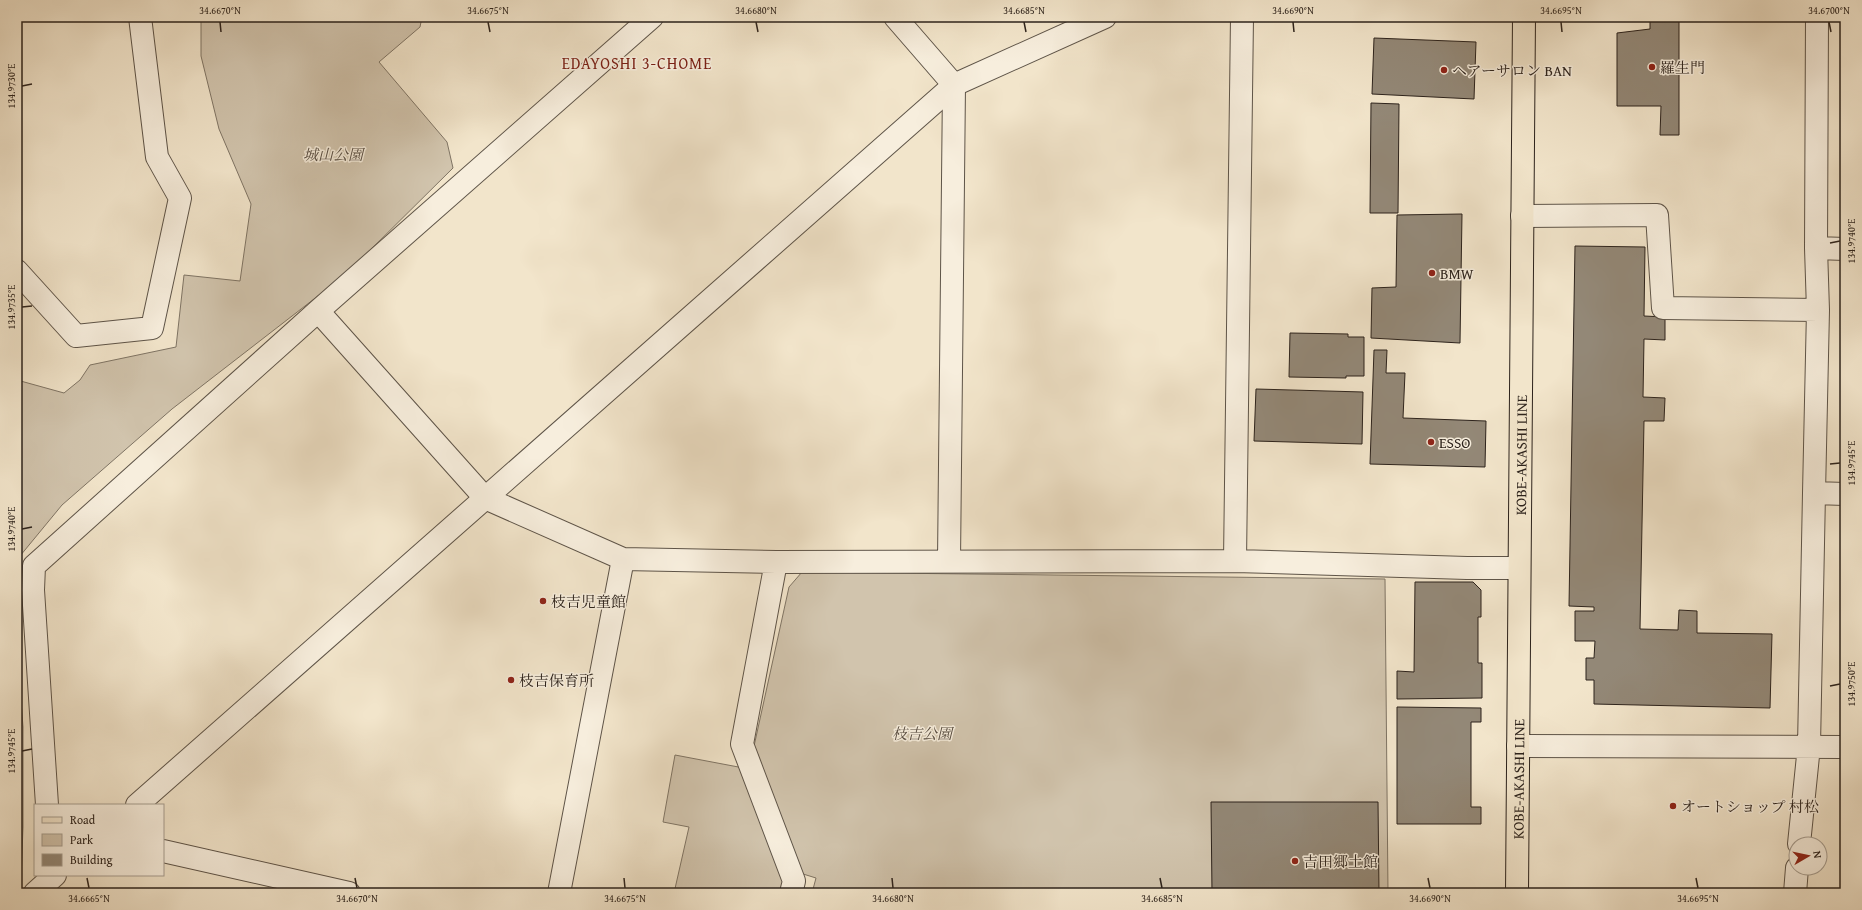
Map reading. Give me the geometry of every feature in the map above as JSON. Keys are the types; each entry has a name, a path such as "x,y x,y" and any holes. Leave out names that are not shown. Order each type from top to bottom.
{"main road":[{"name":"KOBE-AKASHI LINE","path":"1517,893 1524,17"}],"street":[{"path":"17,271 76,336 152,328 180,198 157,157 140,17"},
{"path":"47,804 33,590 34,566 318,311 652,17"},
{"path":"894,17 954,85 949,561"},
{"path":"138,804 954,85 1106,17"},
{"path":"1235,561 1242,17"},
{"path":"1800,836 1809,746 1818,310 1816,248 1817,17"},
{"path":"1522,216 1657,216 1663,308 1818,310"},
{"path":"1816,248 1845,249"},
{"path":"318,311 485,498 623,559 776,562 1235,561 1467,568 1519,568"},
{"path":"1814,493 1845,494"},
{"path":"559,893 623,559"},
{"path":"776,562 742,744 794,881 791,893"},
{"path":"1518,746 1845,747"},
{"path":"164,851 349,893"},
{"path":"35,893 53,876"},
{"path":"1795,893 1796,876"}],"green space":[{"name":"城山公園","path":"201,17 422,17 420,27 379,62 447,142 453,168 345,275 172,409 62,505 20,556 17,576 17,380 64,393 80,380 90,365 176,347 184,275 240,281 251,204 219,129 201,56"},
{"name":"枝吉公園","path":"802,572 1385,579 1388,893 812,893 816,878 787,869 782,893 674,893 689,827 663,822 675,755 749,769 789,587"},
{"path":"17,648 23,727 23,827 21,880 17,883"}],"building":[{"path":"1650,17 1679,17 1679,135 1660,135 1661,106 1617,106 1617,33 1650,29"},
{"path":"1374,38 1476,42 1474,99 1372,94"},
{"path":"1371,103 1399,104 1398,213 1370,213"},
{"path":"1462,214 1460,343 1371,338 1372,288 1396,287 1397,215"},
{"path":"1575,246 1645,247 1644,316 1665,317 1665,340 1644,339 1643,397 1665,398 1664,421 1644,421 1640,629 1678,630 1679,610 1697,611 1697,633 1772,634 1770,708 1594,704 1594,680 1586,680 1586,658 1594,658 1595,641 1575,641 1575,611 1594,611 1594,607 1569,606"},
{"path":"1290,333 1348,334 1348,337 1364,337 1364,376 1346,376 1346,378 1289,377"},
{"path":"1374,350 1387,350 1386,373 1405,373 1403,418 1486,421 1485,467 1370,464"},
{"path":"1256,389 1363,392 1362,444 1254,441"},
{"path":"1415,582 1473,582 1481,590 1481,617 1478,617 1478,663 1482,663 1482,698 1397,699 1397,671 1414,672"},
{"path":"1397,707 1481,708 1481,722 1471,722 1471,807 1481,807 1481,824 1397,824"},
{"path":"1211,802 1378,802 1379,893 1212,893"}],"place":[{"name":"羅生門","path":"1652,67"},
{"name":"ヘアーサロン BAN","path":"1444,70"},
{"name":"BMW","path":"1432,273"},
{"name":"ESSO","path":"1431,442"},
{"name":"枝吉児童館","path":"543,601"},
{"name":"枝吉保育所","path":"511,680"},
{"name":"オートショップ 村松","path":"1673,806"},
{"name":"吉田郷土館","path":"1295,861"}],"district":[{"name":"EDAYOSHI 3-CHOME","path":"637,63"}]}
